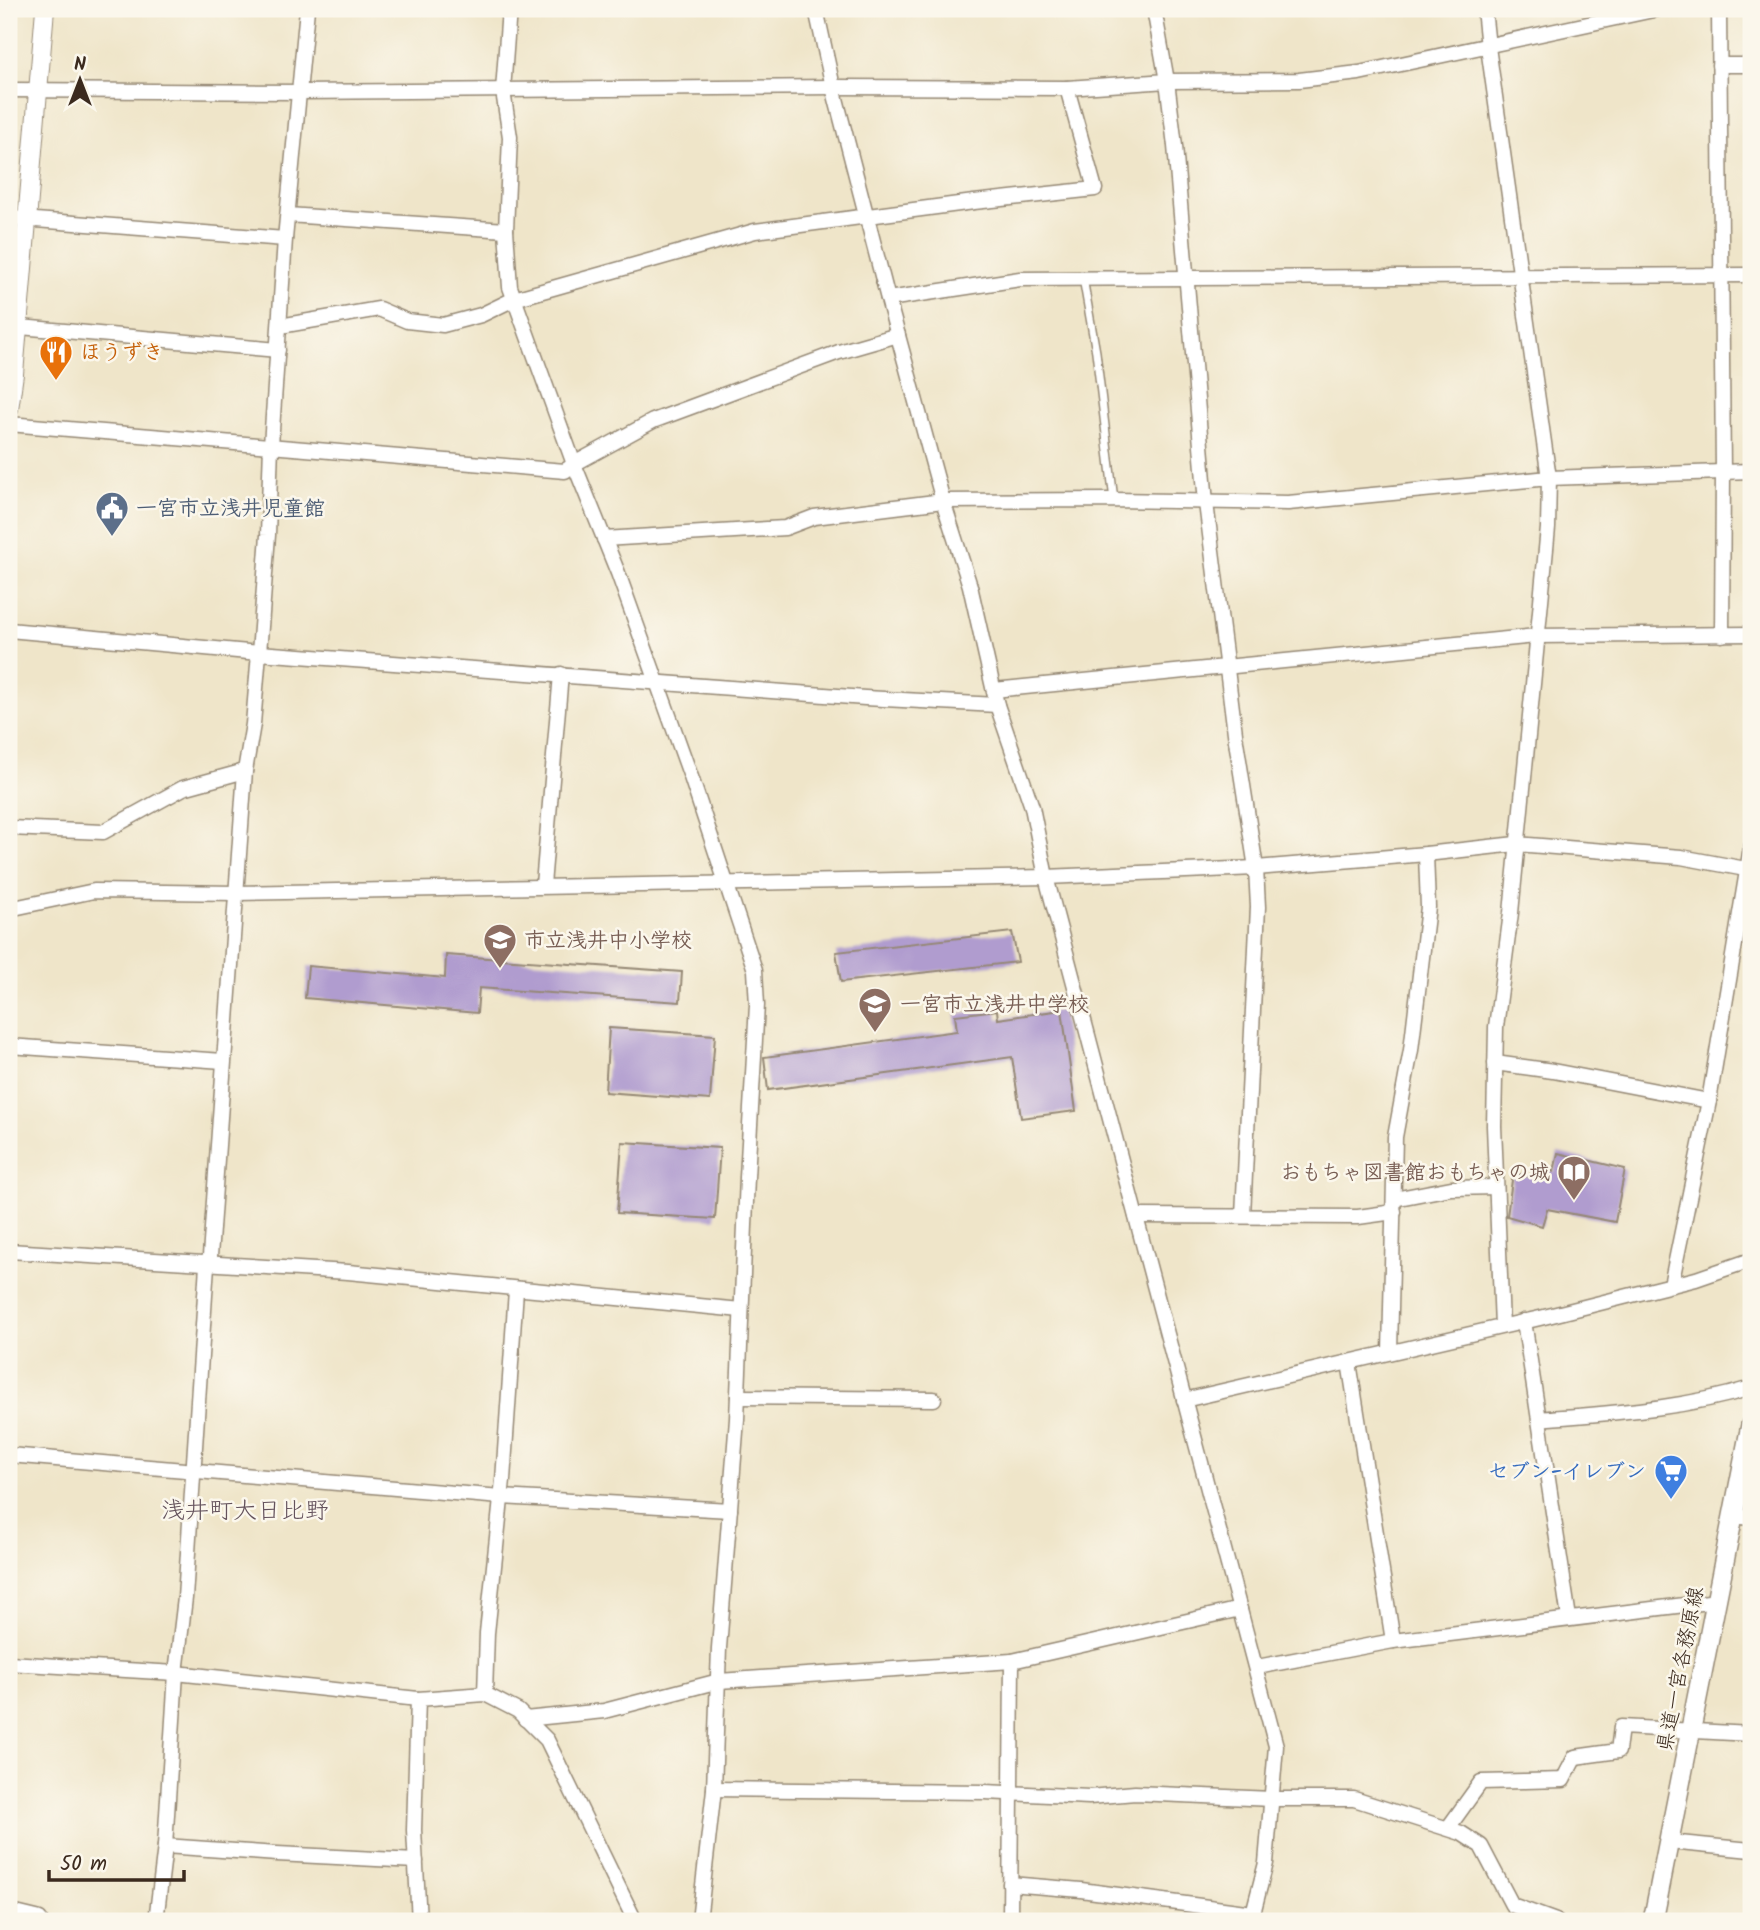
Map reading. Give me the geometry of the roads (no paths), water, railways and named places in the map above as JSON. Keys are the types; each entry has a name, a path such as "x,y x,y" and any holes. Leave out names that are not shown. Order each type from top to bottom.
{"main road":[{"name":"県道一宮各務原線","path":"1653,1921 1717,1601 1742,1517 1750,1434"},
{"path":"9,1914 38,1921"}],"street":[{"path":"9,410 13,327 27,219 45,9"},
{"path":"156,1921 165,1846 176,1673 185,1598 206,1265 210,1256 245,771 253,724 259,653 285,239 307,9"},
{"path":"509,9 503,91 510,136 506,230 510,287 657,681 755,970 757,1005 738,1396 719,1648 714,1789 699,1921"},
{"path":"816,9 833,87 888,299 943,501 970,586 996,697 1032,807 1046,877 1276,1746 1266,1863 1252,1917 1081,1890 1010,1884"},
{"path":"1154,9 1167,81 1206,503 1256,868 1258,907 1242,1215"},
{"path":"1484,9 1549,478 1548,528 1510,913 1496,1027 1494,1126 1502,1326"},
{"path":"9,90 300,92 833,87 1067,88 1167,81 1311,79 1359,73 1488,47 1623,12 1658,9"},
{"path":"1719,9 1722,635"},
{"path":"1719,65 1751,65"},
{"path":"280,327 379,309 407,321 443,325 481,315 514,299 755,231 1095,189 1067,88"},
{"path":"288,215 506,230"},
{"path":"9,218 285,239"},
{"path":"888,299 1020,279 1751,275"},
{"path":"13,327 278,350"},
{"path":"9,424 565,471 653,421 839,352 898,335"},
{"path":"604,539 785,528 826,515 943,501 1288,503 1549,478 1751,471"},
{"path":"9,630 259,653 864,698 996,697 1228,667 1536,636 1751,634"},
{"path":"543,885 561,674"},
{"path":"9,828 103,832 183,788 245,771"},
{"path":"9,909 94,891 236,893 1046,877 1256,868 1426,855 1516,844 1681,858 1749,870"},
{"path":"1671,1285 1709,1101 1751,847"},
{"path":"1390,1352 1395,1137 1411,1050 1427,907 1426,855"},
{"path":"9,1046 223,1061"},
{"path":"1495,1063 1553,1071 1709,1101"},
{"path":"1136,1216 1358,1217 1451,1188 1496,1187"},
{"path":"9,1251 348,1272 741,1310"},
{"path":"1184,1400 1671,1285 1751,1260"},
{"path":"485,1694 487,1633 501,1497 516,1290"},
{"path":"1524,1321 1569,1618"},
{"path":"1349,1362 1393,1641"},
{"path":"1539,1419 1636,1410 1719,1398 1751,1388"},
{"path":"738,1396 934,1399"},
{"path":"9,1455 501,1497 730,1510"},
{"path":"1256,1667 1393,1641 1717,1601"},
{"path":"525,1719 604,1711 719,1681 1012,1661 1240,1609"},
{"path":"1010,1921 1012,1661"},
{"path":"9,1663 176,1673 418,1699 485,1694 517,1711 547,1740 635,1921"},
{"path":"418,1699 414,1830 419,1921"},
{"path":"1448,1828 1481,1782 1563,1780 1575,1757 1618,1751 1621,1727 1751,1734"},
{"path":"714,1789 1089,1797 1135,1793 1272,1799 1354,1799 1461,1833 1481,1846 1512,1905 1556,1921"},
{"path":"1669,1842 1751,1850"},
{"path":"165,1846 415,1861"}],"lane":[{"path":"1083,278 1096,352 1114,500"}],"place":[{"name":"ほうずき","path":"56,382"},
{"name":"一宮市立浅井児童館","path":"112,538"},
{"name":"市立浅井中小学校","path":"500,970"},
{"name":"一宮市立浅井中学校","path":"875,1034"},
{"name":"おもちゃ図書館おもちゃの城","path":"1574,1202"},
{"name":"セブン-イレブン","path":"1671,1501"}],"district":[{"name":"浅井町大日比野","path":"245,1510"}]}
